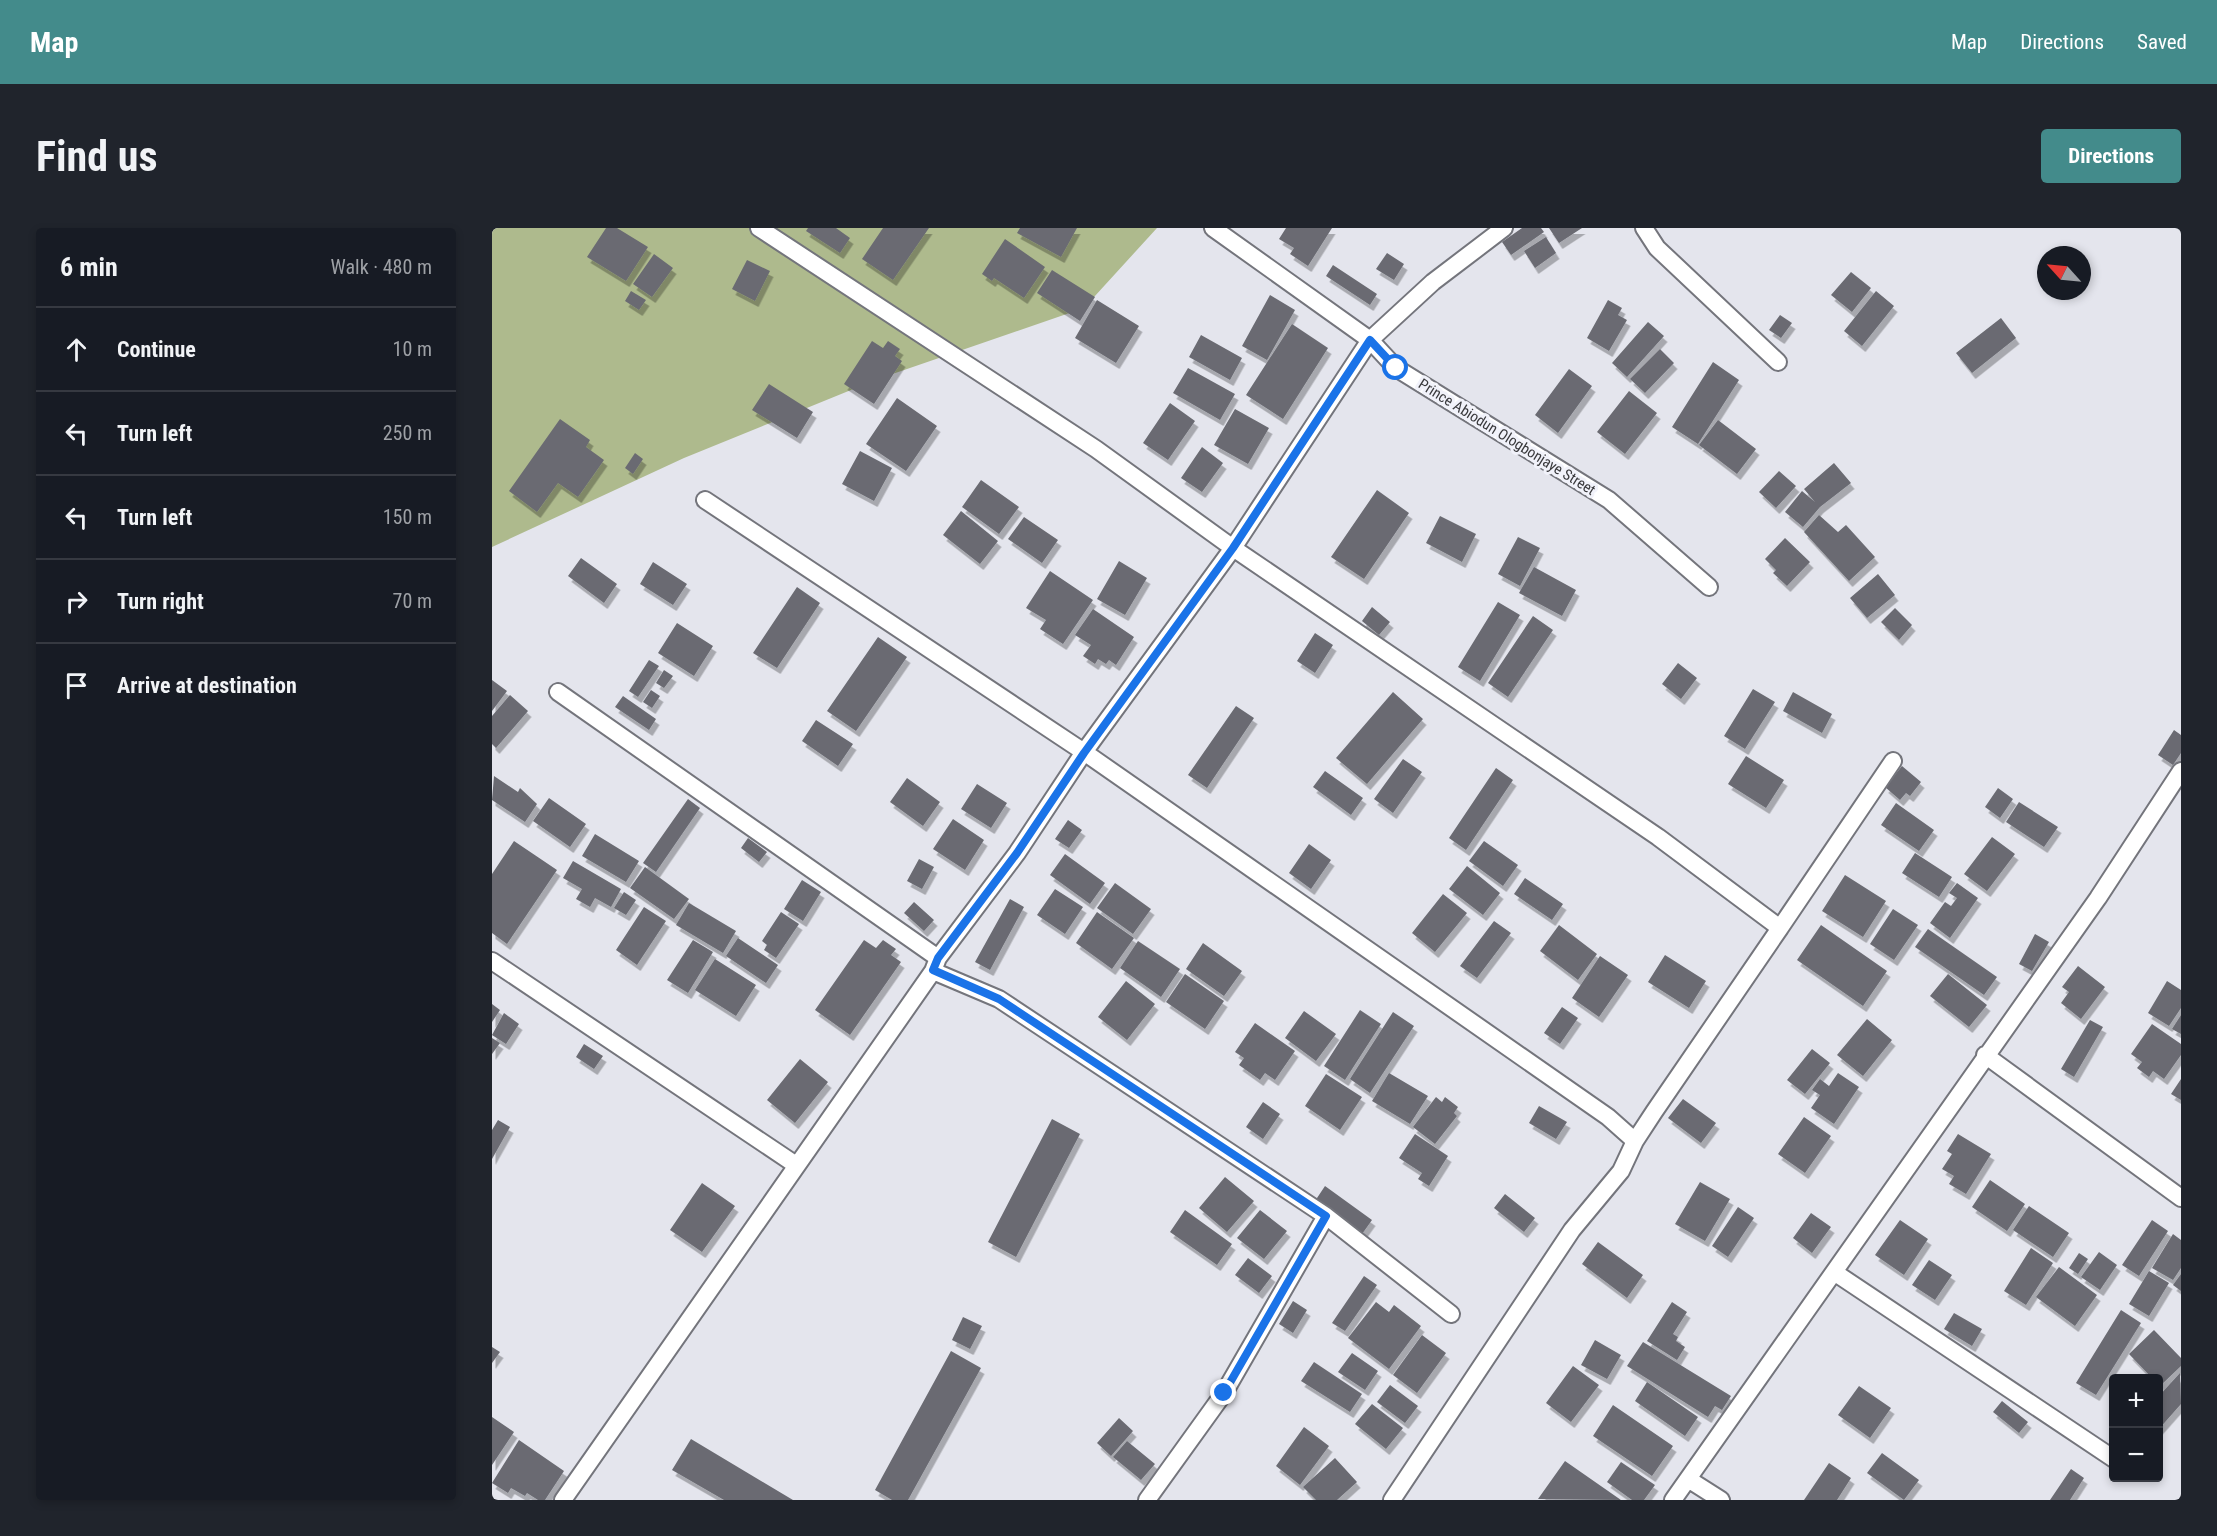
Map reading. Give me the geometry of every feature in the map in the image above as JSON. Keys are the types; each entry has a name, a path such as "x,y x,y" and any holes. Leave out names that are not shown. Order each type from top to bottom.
{"street":[{"path":"759,228 1096,449 1233,548 1658,837 1780,928"},
{"name":"Prince Abiodun Ologbonjaye Street","path":"1213,228 1370,340 1396,368 1609,500 1709,587"},
{"path":"1644,228 1657,248 1778,362"},
{"path":"563,1500 936,964 1017,853 1084,753 1233,548 1370,340 1433,282 1495,231"},
{"path":"705,500 1084,753 1608,1117 1635,1141"},
{"path":"558,692 936,964 999,999 1326,1216 1451,1314"},
{"path":"1392,1500 1572,1230 1621,1171 1635,1141 1893,761"},
{"path":"1673,1500 2098,898 2181,771"},
{"path":"492,961 796,1165"},
{"path":"1985,1055 2181,1198"},
{"path":"1147,1500 1224,1393 1326,1216"},
{"path":"1834,1272 2109,1456"},
{"path":"1688,1479 1721,1500"}],"green space":[{"path":"492,228 1157,228 1084,308 878,379 684,458 492,547"}],"building":[{"path":"606,228 617,228 648,247 626,281 587,257"},
{"path":"808,228 836,228 850,238 840,253 806,231"},
{"path":"883,228 929,228 893,280 862,259"},
{"path":"1020,228 1077,228 1061,257 1017,233"},
{"path":"1286,228 1332,228 1308,266 1290,254 1294,248 1279,239"},
{"path":"1522,228 1541,228 1544,232 1511,255 1502,242"},
{"path":"1549,228 1582,228 1559,243"},
{"path":"1546,237 1556,253 1535,268 1524,251"},
{"path":"1005,239 1045,267 1024,298 994,278 992,281 982,274"},
{"path":"1387,253 1404,264 1394,280 1376,269"},
{"path":"654,254 673,268 652,297 633,284"},
{"path":"747,260 770,271 755,301 732,289"},
{"path":"1333,265 1377,294 1370,305 1326,276"},
{"path":"1052,270 1095,297 1080,321 1037,293"},
{"path":"1851,272 1871,288 1852,312 1831,295"},
{"path":"631,291 646,300 639,310 625,301"},
{"path":"1876,291 1894,306 1862,346 1844,331"},
{"path":"1270,295 1295,310 1267,360 1242,346"},
{"path":"1097,300 1139,326 1116,363 1075,338"},
{"path":"1608,300 1622,308 1618,315 1627,320 1609,351 1587,338"},
{"path":"1780,315 1792,323 1781,338 1769,330"},
{"path":"2001,318 2016,338 1972,373 1956,353"},
{"path":"1648,322 1664,336 1627,377 1612,363"},
{"path":"1292,324 1328,348 1283,419 1246,395"},
{"path":"1201,335 1242,358 1230,380 1189,357"},
{"path":"872,341 883,348 888,341 900,349 895,356 902,361 874,404 844,384"},
{"path":"1660,349 1674,363 1645,393 1630,379"},
{"path":"1713,362 1739,380 1698,444 1672,427"},
{"path":"1188,368 1235,394 1220,420 1173,393"},
{"path":"1569,369 1592,386 1558,433 1535,415"},
{"path":"769,384 813,412 797,438 752,410"},
{"path":"1629,391 1657,413 1625,454 1597,432"},
{"path":"897,398 937,426 906,471 866,444"},
{"path":"1170,403 1195,421 1168,460 1143,443"},
{"path":"1235,409 1269,428 1248,464 1214,445"},
{"path":"560,419 590,440 586,447 604,460 578,497 558,483 537,512 509,491"},
{"path":"1718,420 1756,449 1737,474 1699,445"},
{"path":"1202,447 1223,463 1202,492 1181,478"},
{"path":"860,451 892,468 874,501 842,484"},
{"path":"635,453 643,459 633,474 625,468"},
{"path":"1834,463 1851,483 1820,507 1803,527 1785,512 1802,491 1815,502 1804,489"},
{"path":"1779,471 1796,486 1776,508 1759,492"},
{"path":"981,480 1019,507 999,534 962,507"},
{"path":"1377,490 1409,513 1364,579 1331,557"},
{"path":"961,511 998,541 980,564 943,535"},
{"path":"1819,515 1838,532 1846,525 1875,557 1849,581 1804,532"},
{"path":"1440,516 1476,534 1462,562 1426,543"},
{"path":"1024,517 1058,540 1042,563 1008,539"},
{"path":"1518,537 1540,548 1520,586 1498,574"},
{"path":"1785,538 1810,562 1787,586 1773,573 1776,570 1765,559"},
{"path":"581,558 617,584 604,603 568,576"},
{"path":"1119,561 1147,578 1125,615 1097,599"},
{"path":"653,562 687,584 673,605 640,584"},
{"path":"1534,567 1576,590 1562,616 1519,593"},
{"path":"1050,571 1093,600 1063,644 1040,629 1046,620 1026,608"},
{"path":"1878,574 1895,595 1867,618 1850,598"},
{"path":"797,587 820,603 777,668 753,653"},
{"path":"1498,602 1520,615 1480,681 1458,667"},
{"path":"1372,607 1390,622 1379,635 1362,621"},
{"path":"1895,608 1912,625 1899,640 1881,622"},
{"path":"1093,609 1134,637 1116,665 1109,660 1106,664 1098,659 1095,664 1083,656 1091,645 1075,635"},
{"path":"1533,616 1553,630 1508,697 1488,683"},
{"path":"677,623 713,646 694,676 658,653"},
{"path":"1315,633 1333,645 1315,673 1297,661"},
{"path":"878,637 907,657 856,731 827,711"},
{"path":"649,660 659,666 638,697 629,691"},
{"path":"1678,663 1697,678 1681,699 1662,684"},
{"path":"664,670 673,676 664,688 656,683"},
{"path":"492,680 507,691 492,711"},
{"path":"1753,689 1775,702 1745,749 1724,736"},
{"path":"651,690 660,696 652,708 643,702"},
{"path":"1393,692 1423,719 1367,784 1336,758"},
{"path":"1793,692 1832,714 1822,733 1783,711"},
{"path":"510,695 528,711 496,748 492,744 492,716"},
{"path":"623,696 656,719 649,730 615,707"},
{"path":"1236,706 1254,718 1207,788 1188,775"},
{"path":"816,720 853,744 838,766 802,741"},
{"path":"2174,730 2181,735 2181,753 2173,765 2158,755"},
{"path":"1746,756 1784,780 1766,808 1728,784"},
{"path":"1403,759 1422,772 1393,813 1374,799"},
{"path":"1902,766 1921,782 1910,796 1906,793 1900,800 1885,787"},
{"path":"1496,768 1513,780 1466,850 1449,838"},
{"path":"1325,771 1363,798 1351,815 1313,787"},
{"path":"494,776 518,792 520,788 537,804 525,822 492,800"},
{"path":"907,778 940,802 923,826 890,802"},
{"path":"977,784 1007,803 991,828 961,809"},
{"path":"1998,788 2013,799 2000,818 1985,807"},
{"path":"549,798 586,824 570,847 533,821"},
{"path":"688,799 700,808 656,872 643,863"},
{"path":"2019,802 2058,827 2044,847 2006,822"},
{"path":"1896,803 1934,830 1919,851 1881,825"},
{"path":"953,819 984,840 965,870 933,849"},
{"path":"1068,820 1082,830 1069,848 1055,839"},
{"path":"595,834 639,861 626,882 582,856"},
{"path":"1992,837 2015,854 1987,891 1964,874"},
{"path":"748,838 767,852 759,862 741,848"},
{"path":"514,841 557,870 507,944 492,933 492,874"},
{"path":"1484,841 1518,865 1503,886 1469,861"},
{"path":"1309,844 1331,860 1311,889 1289,873"},
{"path":"1915,853 1952,877 1939,897 1902,873"},
{"path":"1065,854 1105,883 1090,904 1050,875"},
{"path":"919,859 934,867 922,889 907,881"},
{"path":"573,861 621,889 611,907 595,898 590,907 576,899 582,889 563,878"},
{"path":"1467,866 1500,893 1483,915 1449,889"},
{"path":"645,867 689,899 674,919 630,888"},
{"path":"1845,875 1886,901 1863,937 1822,911"},
{"path":"1525,878 1563,904 1552,920 1514,894"},
{"path":"802,880 821,892 803,921 784,909"},
{"path":"1115,883 1151,909 1133,934 1097,908"},
{"path":"1957,883 1978,898 1950,938 1930,923 1945,902 1951,906 1957,898 1949,893"},
{"path":"1055,889 1083,907 1065,934 1037,915"},
{"path":"624,892 636,900 626,915 614,908"},
{"path":"1443,894 1467,913 1435,952 1412,933"},
{"path":"1010,899 1024,907 990,970 975,962"},
{"path":"914,902 934,920 924,931 904,913"},
{"path":"689,903 736,931 723,953 676,925"},
{"path":"644,907 666,921 637,965 616,950"},
{"path":"1893,909 1918,925 1894,960 1870,944"},
{"path":"781,912 799,924 776,958 764,950 767,945 762,941"},
{"path":"1097,912 1134,938 1112,969 1076,943"},
{"path":"1494,921 1511,933 1477,978 1460,966"},
{"path":"1559,925 1597,954 1578,980 1540,951"},
{"path":"1821,925 1887,971 1863,1006 1797,960"},
{"path":"1928,929 1997,977 1984,995 1915,947"},
{"path":"2035,934 2049,942 2032,971 2019,964"},
{"path":"738,938 778,965 766,983 726,956"},
{"path":"693,940 713,952 688,993 667,980"},
{"path":"864,940 876,948 883,940 896,949 891,955 901,962 850,1035 815,1010"},
{"path":"1138,941 1180,969 1161,997 1120,968"},
{"path":"1203,943 1242,971 1224,996 1186,969"},
{"path":"1665,955 1706,981 1689,1008 1648,982"},
{"path":"1600,956 1628,975 1599,1017 1572,998"},
{"path":"715,959 756,985 736,1016 695,990"},
{"path":"2078,966 2105,987 2081,1019 2061,1003 2069,992 2062,987"},
{"path":"1185,974 1224,1001 1205,1029 1166,1002"},
{"path":"1948,974 1987,1005 1969,1027 1930,996"},
{"path":"1126,981 1155,1004 1127,1040 1098,1017"},
{"path":"2167,981 2181,990 2181,1008 2169,1026 2148,1013"},
{"path":"492,1004 500,1010 492,1022"},
{"path":"1562,1007 1578,1018 1560,1044 1544,1033"},
{"path":"1360,1010 1381,1024 1345,1080 1324,1066"},
{"path":"1304,1011 1336,1034 1316,1061 1285,1038"},
{"path":"1393,1012 1414,1026 1370,1093 1350,1079"},
{"path":"504,1013 519,1024 506,1044 492,1035"},
{"path":"2181,1015 2181,1034 2172,1029"},
{"path":"1867,1019 1892,1040 1863,1076 1837,1055"},
{"path":"2090,1020 2103,1027 2074,1077 2061,1069"},
{"path":"1255,1023 1295,1051 1275,1080 1265,1073 1260,1080 1239,1065 1244,1058 1235,1052"},
{"path":"2152,1024 2181,1044 2181,1055 2164,1079 2153,1071 2149,1077 2137,1068 2142,1062 2131,1054"},
{"path":"492,1038 500,1043 492,1054"},
{"path":"584,1044 603,1056 594,1069 576,1057"},
{"path":"1812,1049 1830,1063 1805,1094 1787,1080"},
{"path":"800,1059 828,1082 795,1123 767,1100"},
{"path":"1389,1073 1428,1096 1410,1124 1372,1101"},
{"path":"1838,1073 1859,1087 1834,1124 1811,1108 1820,1095 1812,1090 1820,1079 1829,1086"},
{"path":"1326,1074 1362,1097 1340,1130 1305,1106"},
{"path":"2181,1079 2181,1100 2171,1094"},
{"path":"1436,1097 1442,1102 1445,1097 1458,1107 1454,1113 1457,1116 1435,1144 1413,1127"},
{"path":"1683,1099 1716,1123 1701,1143 1668,1118"},
{"path":"1263,1102 1280,1114 1263,1139 1246,1127"},
{"path":"1539,1106 1567,1122 1556,1139 1529,1123"},
{"path":"1804,1117 1831,1136 1805,1173 1778,1154"},
{"path":"1052,1119 1080,1134 1016,1257 988,1242"},
{"path":"498,1120 510,1127 492,1159 492,1130"},
{"path":"1415,1134 1448,1156 1429,1186 1418,1179 1422,1173 1399,1158"},
{"path":"1958,1134 1991,1154 1966,1194 1949,1184 1954,1176 1942,1169 1952,1154 1947,1151"},
{"path":"1225,1177 1254,1201 1227,1232 1199,1208"},
{"path":"1990,1180 2025,1204 2007,1231 1972,1207"},
{"path":"1700,1182 1730,1199 1705,1241 1675,1224"},
{"path":"702,1183 735,1206 702,1252 670,1230"},
{"path":"1325,1186 1372,1220 1362,1234 1315,1201"},
{"path":"1505,1194 1535,1218 1524,1232 1494,1208"},
{"path":"2029,1206 2069,1233 2053,1257 2013,1230"},
{"path":"1738,1207 1754,1218 1728,1257 1712,1246"},
{"path":"1185,1210 1232,1244 1217,1265 1170,1232"},
{"path":"1260,1210 1287,1231 1264,1259 1237,1238"},
{"path":"1811,1213 1831,1227 1812,1253 1793,1238"},
{"path":"1900,1220 1928,1239 1904,1275 1875,1255"},
{"path":"2152,1220 2168,1231 2139,1276 2122,1265"},
{"path":"2173,1234 2181,1240 2181,1268 2173,1280 2152,1268"},
{"path":"1598,1242 1643,1275 1627,1298 1582,1264"},
{"path":"2031,1248 2053,1263 2026,1305 2004,1291"},
{"path":"2099,1252 2117,1265 2100,1290 2081,1277"},
{"path":"2079,1253 2088,1259 2078,1274 2069,1268"},
{"path":"1248,1258 1272,1276 1259,1293 1235,1275"},
{"path":"1929,1260 1952,1275 1935,1300 1912,1285"},
{"path":"2059,1267 2097,1295 2075,1326 2036,1297"},
{"path":"2149,1271 2169,1283 2149,1316 2129,1304"},
{"path":"2181,1274 2181,1291 2173,1285"},
{"path":"1364,1276 1377,1285 1345,1331 1332,1323"},
{"path":"1293,1301 1307,1310 1293,1333 1279,1324"},
{"path":"1376,1302 1389,1312 1394,1305 1421,1326 1389,1369 1348,1338"},
{"path":"1672,1302 1687,1312 1673,1334 1678,1337 1676,1341 1685,1347 1677,1360 1647,1341"},
{"path":"2121,1310 2141,1323 2096,1395 2076,1383"},
{"path":"1954,1313 1982,1329 1972,1346 1944,1329"},
{"path":"963,1317 982,1326 970,1349 952,1340"},
{"path":"2154,1330 2181,1358 2181,1366 2163,1383 2163,1374 2148,1374 2129,1354"},
{"path":"1422,1335 1446,1353 1417,1393 1393,1375"},
{"path":"1595,1340 1621,1355 1607,1379 1581,1365"},
{"path":"1643,1342 1731,1396 1722,1410 1715,1406 1708,1417 1627,1366"},
{"path":"492,1347 500,1352 492,1363"},
{"path":"951,1351 981,1368 908,1500 892,1500 875,1490"},
{"path":"1352,1353 1378,1371 1365,1390 1338,1372"},
{"path":"1314,1362 1362,1394 1350,1412 1301,1381"},
{"path":"1573,1366 1599,1385 1571,1422 1546,1403"},
{"path":"2180,1373 2181,1404 2163,1424 2163,1392"},
{"path":"1647,1382 1698,1417 1685,1436 1635,1401"},
{"path":"1390,1385 1418,1406 1405,1423 1377,1402"},
{"path":"1859,1386 1891,1408 1870,1438 1838,1415"},
{"path":"2002,1401 2028,1422 2019,1433 1993,1412"},
{"path":"1372,1404 1403,1428 1386,1449 1355,1424"},
{"path":"1613,1405 1673,1446 1652,1476 1593,1436"},
{"path":"492,1417 514,1432 492,1465"},
{"path":"1119,1418 1133,1431 1111,1456 1097,1443"},
{"path":"1304,1427 1329,1446 1300,1485 1276,1466"},
{"path":"691,1439 793,1500 724,1500 672,1470"},
{"path":"519,1440 564,1471 545,1500 538,1500 527,1493 525,1496 511,1488 508,1493 492,1483"},
{"path":"1127,1441 1155,1464 1141,1480 1113,1457"},
{"path":"1882,1453 1919,1480 1904,1500 1867,1473"},
{"path":"1335,1458 1357,1482 1337,1500 1316,1500 1303,1487"},
{"path":"1565,1461 1621,1500 1538,1499"},
{"path":"1621,1462 1655,1485 1644,1500 1632,1500 1607,1482"},
{"path":"1829,1463 1851,1478 1837,1500 1804,1500"},
{"path":"2071,1469 2084,1478 2070,1500 2050,1500"}],"route":[{"path":"1224,1393 1301,1263 1326,1216 999,999 933,970 938,958 1017,853 1084,753 1233,548 1370,340 1396,368"}]}
